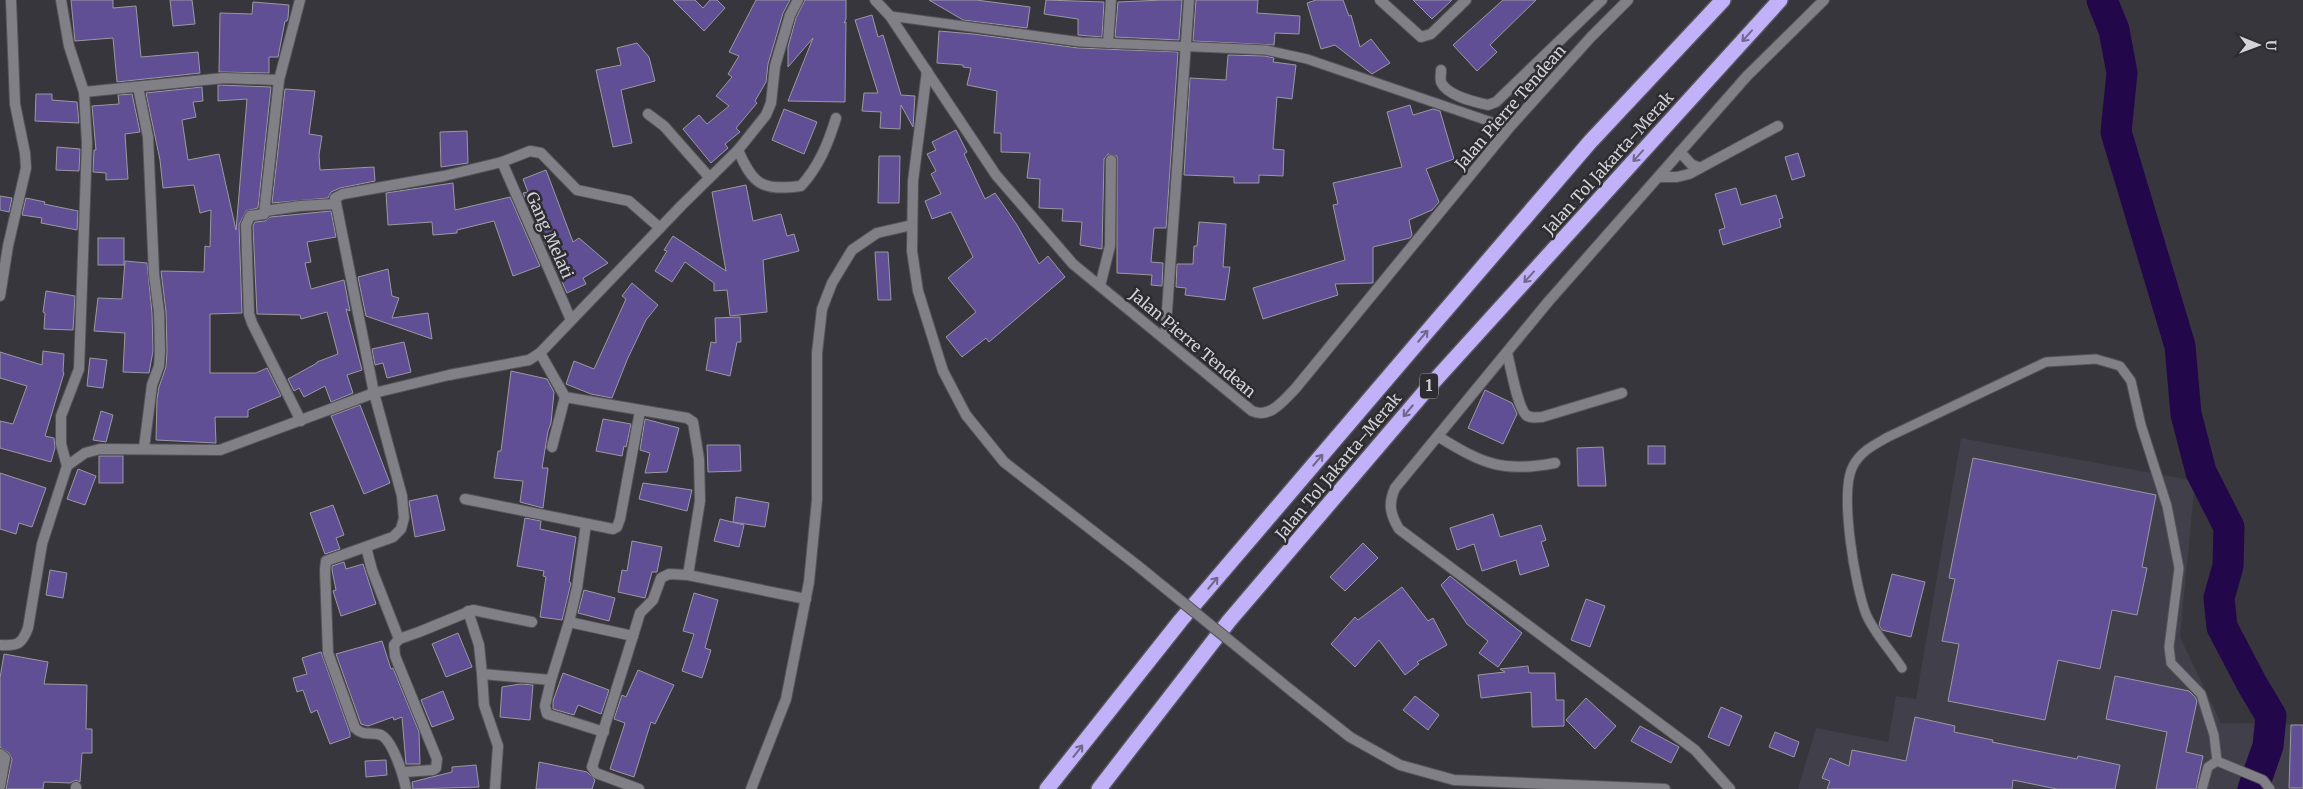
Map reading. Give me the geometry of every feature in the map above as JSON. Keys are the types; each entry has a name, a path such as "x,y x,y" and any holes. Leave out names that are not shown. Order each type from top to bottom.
{"highway":[{"name":"Jalan Tol Jakarta–Merak","path":"1048,789 1181,620 1426,333 1590,142 1723,0"},
{"name":"Jalan Tol Jakarta–Merak","path":"1099,789 1229,621 1427,389 1780,0"}],"street":[{"path":"0,296 8,246 26,168 25,153 14,104 11,0"},
{"path":"0,645 18,644 24,640 28,628 42,544 67,466 60,444 59,430 64,404 74,387 79,369 87,143 84,92 69,46 61,0"},
{"path":"265,211 280,80 300,0"},
{"path":"67,466 86,454 100,449 220,450 374,393 449,375 528,360 540,353 709,177 738,150 766,115 771,103 775,66 790,15 798,0"},
{"name":"Jalan Pierre Tendean","path":"875,0 890,16 996,175 1073,264 1257,414 1271,412 1295,389 1509,128 1590,37 1628,0"},
{"path":"1108,43 1111,0"},
{"path":"1165,339 1189,0"},
{"path":"1380,0 1421,37 1431,34 1466,0"},
{"path":"1441,70 1440,81 1445,88 1454,94 1488,105 1496,102 1602,0"},
{"path":"1730,789 1695,750 1399,529 1392,517 1390,501 1395,488 1439,437 1548,302 1747,76 1824,0"},
{"path":"926,71 913,180 912,251 918,292 943,371 966,415 1004,462 1138,566 1350,738 1400,765 1454,780 1493,785 1665,789"},
{"path":"84,92 224,78 280,80"},
{"path":"138,87 148,138 154,274 159,312 160,351 159,366 152,385 144,448"},
{"path":"648,114 664,126 709,177"},
{"path":"738,150 747,171 760,184 778,189 801,186 814,172 827,148 836,118"},
{"path":"1659,177 1676,177 1690,174 1778,126"},
{"path":"406,789 404,772 384,737 380,734 363,734 355,728 328,653 326,632 326,561 393,537 401,529 404,518 402,496 374,393 335,198 342,194 444,176 502,162 530,151 541,153 577,190 629,201 660,228"},
{"path":"1680,152 1691,164 1700,168"},
{"path":"1100,286 1110,246 1111,160"},
{"name":"Gang Melati","path":"502,162 571,320"},
{"path":"301,421 249,314 246,225 250,216 262,215 265,211 300,206 336,204"},
{"path":"751,789 786,698 806,599 818,500 818,353 822,309 832,283 852,250 877,233 912,225"},
{"path":"540,353 565,397 552,447"},
{"path":"1507,353 1519,398 1525,414 1531,418 1542,417 1622,393"},
{"path":"565,397 687,418 693,422 699,459 700,501 690,550 688,574"},
{"path":"465,499 608,529 617,527 624,502 640,411"},
{"path":"1439,437 1465,454 1503,467 1532,467 1555,463"},
{"path":"586,524 569,622 545,706 547,714 604,732"},
{"path":"366,547 372,570 399,639"},
{"path":"639,789 593,771 640,612 652,601 661,578 669,574 688,574 806,599"},
{"path":"404,772 433,770 437,764 433,746 404,684 395,656 394,644 399,639 468,611 480,610 532,622"},
{"path":"468,611 479,645 484,705 498,746 495,789"},
{"path":"569,622 633,636"},
{"path":"482,674 551,680"},
{"path":"0,754 4,758 0,786"}],"lane":[{"path":"890,16 1080,42 1266,50 1307,59 1509,128"},
{"path":"1902,668 1867,614 1854,574 1848,499 1852,468 1863,452 1888,437 2046,362 2096,359 2120,366 2131,381 2141,425 2167,506 2179,568 2169,647 2171,663 2200,694 2214,735 2217,762"},
{"path":"2202,789 2208,767 2217,762 2263,780 2270,789"}],"shaded area":[{"path":"1961,438 2195,481 2180,637 2221,723 2303,724 2303,789 1798,789 1816,728 1888,742 1896,696 1916,699"}],"building":[{"path":"71,0 113,0 113,8 136,6 141,57 198,52 200,73 117,82 113,38 75,41"},
{"path":"170,0 192,0 195,24 173,26"},
{"path":"673,0 695,0 703,8 710,0 717,0 725,8 704,31"},
{"path":"756,0 790,0 783,13 768,64 766,82 755,101 757,103 736,128 740,132 725,144 728,148 711,163 683,129 699,115 707,124 729,106 716,96 732,77 728,74 739,56 729,52"},
{"path":"805,0 846,0 846,19 844,23 846,22 845,102 788,101 813,38 788,67 788,47 796,18"},
{"path":"929,0 976,0 1030,7 1027,28 963,20"},
{"path":"1046,0 1104,2 1102,37 1078,35 1078,19 1044,14"},
{"path":"1182,0 1179,40 1115,37 1118,2"},
{"path":"1196,0 1258,0 1257,13 1300,16 1299,34 1275,33 1274,45 1193,41"},
{"path":"1316,0 1343,0 1349,16 1351,15 1360,47 1371,39 1390,63 1372,74 1335,45 1321,49 1307,3"},
{"path":"1413,0 1452,0 1432,19"},
{"path":"1503,0 1536,0 1490,45 1497,52 1477,71 1453,45"},
{"path":"253,2 289,5 288,18 285,21 278,57 269,57 269,73 219,72 220,13 252,14"},
{"path":"872,15 878,37 883,35 901,95 915,96 913,127 901,105 900,129 880,128 881,112 862,111 864,93 878,93 855,20"},
{"path":"939,31 1078,48 1178,52 1166,228 1154,228 1151,262 1163,263 1162,286 1151,285 1152,275 1117,273 1117,156 1108,154 1104,159 1102,249 1080,245 1082,222 1062,221 1063,209 1039,208 1040,179 1027,178 1030,153 1001,152 1001,133 994,133 997,91 967,85 971,68 963,67 963,65 937,63"},
{"path":"637,43 649,57 655,81 621,90 632,143 613,147 596,70 621,65 617,48"},
{"path":"1228,55 1265,56 1274,58 1273,62 1296,65 1292,99 1277,97 1273,149 1284,150 1283,176 1259,175 1259,183 1234,183 1234,177 1184,175 1190,78 1226,80"},
{"path":"218,85 271,87 258,208 246,211 239,225 242,313 210,314 210,373 256,373 267,368 281,396 248,410 248,417 215,417 216,443 156,440 157,399 166,367 167,351 166,312 161,271 204,272 205,246 210,247 211,210 200,213 194,185 163,188 160,160 146,93 202,87 203,101 193,102 196,117 182,120 188,160 219,154 236,230 247,99 218,101"},
{"path":"285,89 315,91 309,134 322,136 319,155 320,170 374,167 375,181 340,188 331,192 328,198 272,203"},
{"path":"36,94 52,94 52,100 77,102 79,123 35,121"},
{"path":"132,94 140,132 125,134 128,179 106,180 106,173 93,172 94,150 96,150 92,106 119,104 118,95"},
{"path":"1410,105 1413,115 1433,109 1440,111 1454,159 1426,169 1439,202 1432,210 1409,220 1412,235 1410,238 1373,247 1373,283 1335,284 1338,295 1263,319 1253,288 1345,260 1333,205 1338,204 1333,183 1402,167 1387,112"},
{"path":"784,109 817,122 804,154 772,140"},
{"path":"956,130 967,152 964,154 985,199 995,193 1017,225 1039,264 1048,256 1065,277 989,342 986,338 962,357 946,337 976,312 948,278 973,257 951,212 932,219 925,201 941,194 931,174 936,171 927,154 936,150 932,142"},
{"path":"467,131 468,163 441,167 440,132"},
{"path":"57,147 80,149 79,171 56,170"},
{"path":"1798,153 1805,176 1792,180 1785,157"},
{"path":"879,156 900,156 899,203 878,203"},
{"path":"546,170 573,242 579,238 608,263 583,278 586,284 567,293 523,193 528,192 523,179"},
{"path":"453,183 455,210 510,197 540,266 513,276 494,221 457,230 457,233 433,235 432,222 388,225 386,193"},
{"path":"746,185 753,221 781,214 787,236 794,234 799,251 763,260 767,312 730,316 727,290 714,291 714,283 685,262 672,282 655,271 667,251 664,250 673,236 726,271 712,192"},
{"path":"1736,188 1741,205 1776,195 1783,218 1779,219 1781,227 1723,245 1719,230 1725,228 1715,194"},
{"path":"0,196 12,198 9,212 0,210"},
{"path":"26,198 78,211 77,230 41,223 42,218 22,215"},
{"path":"331,211 336,237 307,242 311,262 305,263 311,289 344,280 350,311 346,309 362,370 347,375 353,393 331,402 325,386 304,397 299,388 294,391 288,379 317,362 338,354 327,312 301,319 300,315 257,314 253,226 255,222 265,221 270,217"},
{"path":"1199,222 1226,224 1223,267 1230,267 1225,300 1185,295 1186,288 1176,287 1177,264 1193,264 1194,246 1197,246"},
{"path":"98,238 124,238 124,265 98,265"},
{"path":"875,252 888,252 891,300 878,300"},
{"path":"125,261 147,263 152,313 153,351 149,373 123,372 125,333 94,331 98,298 122,299"},
{"path":"388,269 392,296 399,298 392,318 428,313 432,339 366,316 358,277"},
{"path":"632,283 658,305 646,320 612,398 591,394 566,384 574,361 594,369 626,299 622,296"},
{"path":"46,291 75,296 73,330 44,329 45,313 43,312"},
{"path":"740,317 741,342 737,342 730,376 706,370 711,342 716,343 715,318"},
{"path":"404,342 411,372 387,378 383,363 375,365 372,349"},
{"path":"43,351 64,354 64,373 45,436 54,438 55,448 51,462 0,448 0,421 13,424 27,386 0,378 0,352 42,365"},
{"path":"90,358 107,360 103,388 87,386"},
{"path":"511,371 547,379 554,392 551,423 542,468 548,468 543,508 520,502 523,481 494,478 498,451 501,451"},
{"path":"1485,390 1512,403 1517,414 1503,444 1468,428"},
{"path":"360,405 390,483 364,494 331,416"},
{"path":"101,411 113,415 106,442 93,440"},
{"path":"603,419 631,424 622,456 596,451"},
{"path":"645,419 679,428 667,472 645,473 650,453 640,450"},
{"path":"707,445 740,445 741,471 708,472"},
{"path":"1648,446 1665,446 1665,464 1648,464"},
{"path":"1603,447 1606,486 1578,486 1577,448"},
{"path":"99,456 123,456 123,483 99,483"},
{"path":"1973,458 2156,495 2142,567 2147,568 2137,615 2112,610 2100,669 2058,660 2045,720 1948,701 1959,644 1942,641 1955,579 1949,578"},
{"path":"78,469 96,476 85,505 67,499"},
{"path":"0,473 46,488 32,527 19,523 16,534 0,529"},
{"path":"643,483 692,490 687,511 639,499"},
{"path":"437,495 445,530 415,537 409,501"},
{"path":"736,497 769,503 765,527 733,522"},
{"path":"333,505 344,535 336,538 340,549 325,554 310,513"},
{"path":"1493,514 1500,537 1541,525 1546,540 1541,542 1549,566 1520,575 1516,560 1482,571 1474,544 1457,550 1450,528"},
{"path":"525,518 541,521 540,529 576,537 569,582 571,583 562,620 540,617 546,577 543,576 544,571 517,566"},
{"path":"720,519 744,525 739,547 714,541"},
{"path":"632,541 662,547 657,572 652,572 645,598 618,592 622,570 627,571"},
{"path":"1363,543 1378,558 1345,591 1330,577"},
{"path":"344,562 346,569 363,564 376,604 341,616 333,591 336,590 332,566"},
{"path":"50,570 67,573 63,598 46,595"},
{"path":"1892,574 1925,582 1911,637 1882,630 1879,625"},
{"path":"1450,576 1522,633 1498,667 1479,653 1488,641 1467,624 1441,585"},
{"path":"1402,587 1428,621 1433,618 1447,645 1417,662 1419,664 1405,675 1379,640 1355,667 1331,644 1355,617 1358,620"},
{"path":"584,590 615,598 609,621 578,613"},
{"path":"694,593 718,600 705,648 711,650 702,678 682,671 694,634 683,631"},
{"path":"1586,599 1605,606 1590,647 1571,640"},
{"path":"458,633 472,667 446,677 432,644"},
{"path":"382,641 391,669 393,668 419,732 420,764 406,764 402,717 394,720 393,717 368,726 361,724 336,654"},
{"path":"321,652 350,733 350,737 330,744 317,710 311,713 303,690 297,692 293,678 307,674 302,658"},
{"path":"4,654 48,662 44,684 87,685 86,729 92,729 92,753 82,753 80,782 76,780 70,783 44,782 43,789 6,789 12,759 9,753 0,747 0,678"},
{"path":"1528,666 1529,673 1555,673 1556,700 1564,700 1564,726 1532,727 1531,692 1481,698 1478,675 1505,672 1500,669"},
{"path":"638,670 674,685 655,724 651,722 634,777 610,769 625,723 614,719 622,695 626,697"},
{"path":"563,673 609,690 601,714 578,705 574,715 553,709 553,701"},
{"path":"2115,676 2189,691 2195,697 2197,701 2186,752 2203,756 2196,789 2156,789 2167,732 2106,719"},
{"path":"520,684 533,685 530,720 500,717 502,687"},
{"path":"443,691 454,719 432,727 421,700"},
{"path":"1415,696 1439,715 1428,730 1403,710"},
{"path":"1586,698 1616,726 1595,749 1566,720"},
{"path":"1721,707 1742,716 1729,746 1708,737"},
{"path":"1915,717 1955,726 1954,732 1993,740 1992,742 2077,759 2078,756 2120,765 2115,789 2057,789 2013,780 2012,789 1827,789 1830,781 1822,778 1830,758 1849,766 1852,750 1906,761"},
{"path":"2291,725 2303,725 2303,788 2289,788"},
{"path":"1640,726 1679,747 1671,763 1631,741"},
{"path":"1775,732 1799,742 1794,757 1769,747"},
{"path":"386,760 387,775 366,777 365,761"},
{"path":"539,762 587,772 595,780 592,789 536,789"},
{"path":"476,765 479,787 413,789 412,782 452,772 452,767"}],"waterway":[{"path":"2102,0 2114,30 2122,73 2116,132 2180,346 2186,414 2201,472 2229,527 2228,566 2219,598 2222,627 2271,716 2268,746 2253,789"}]}
